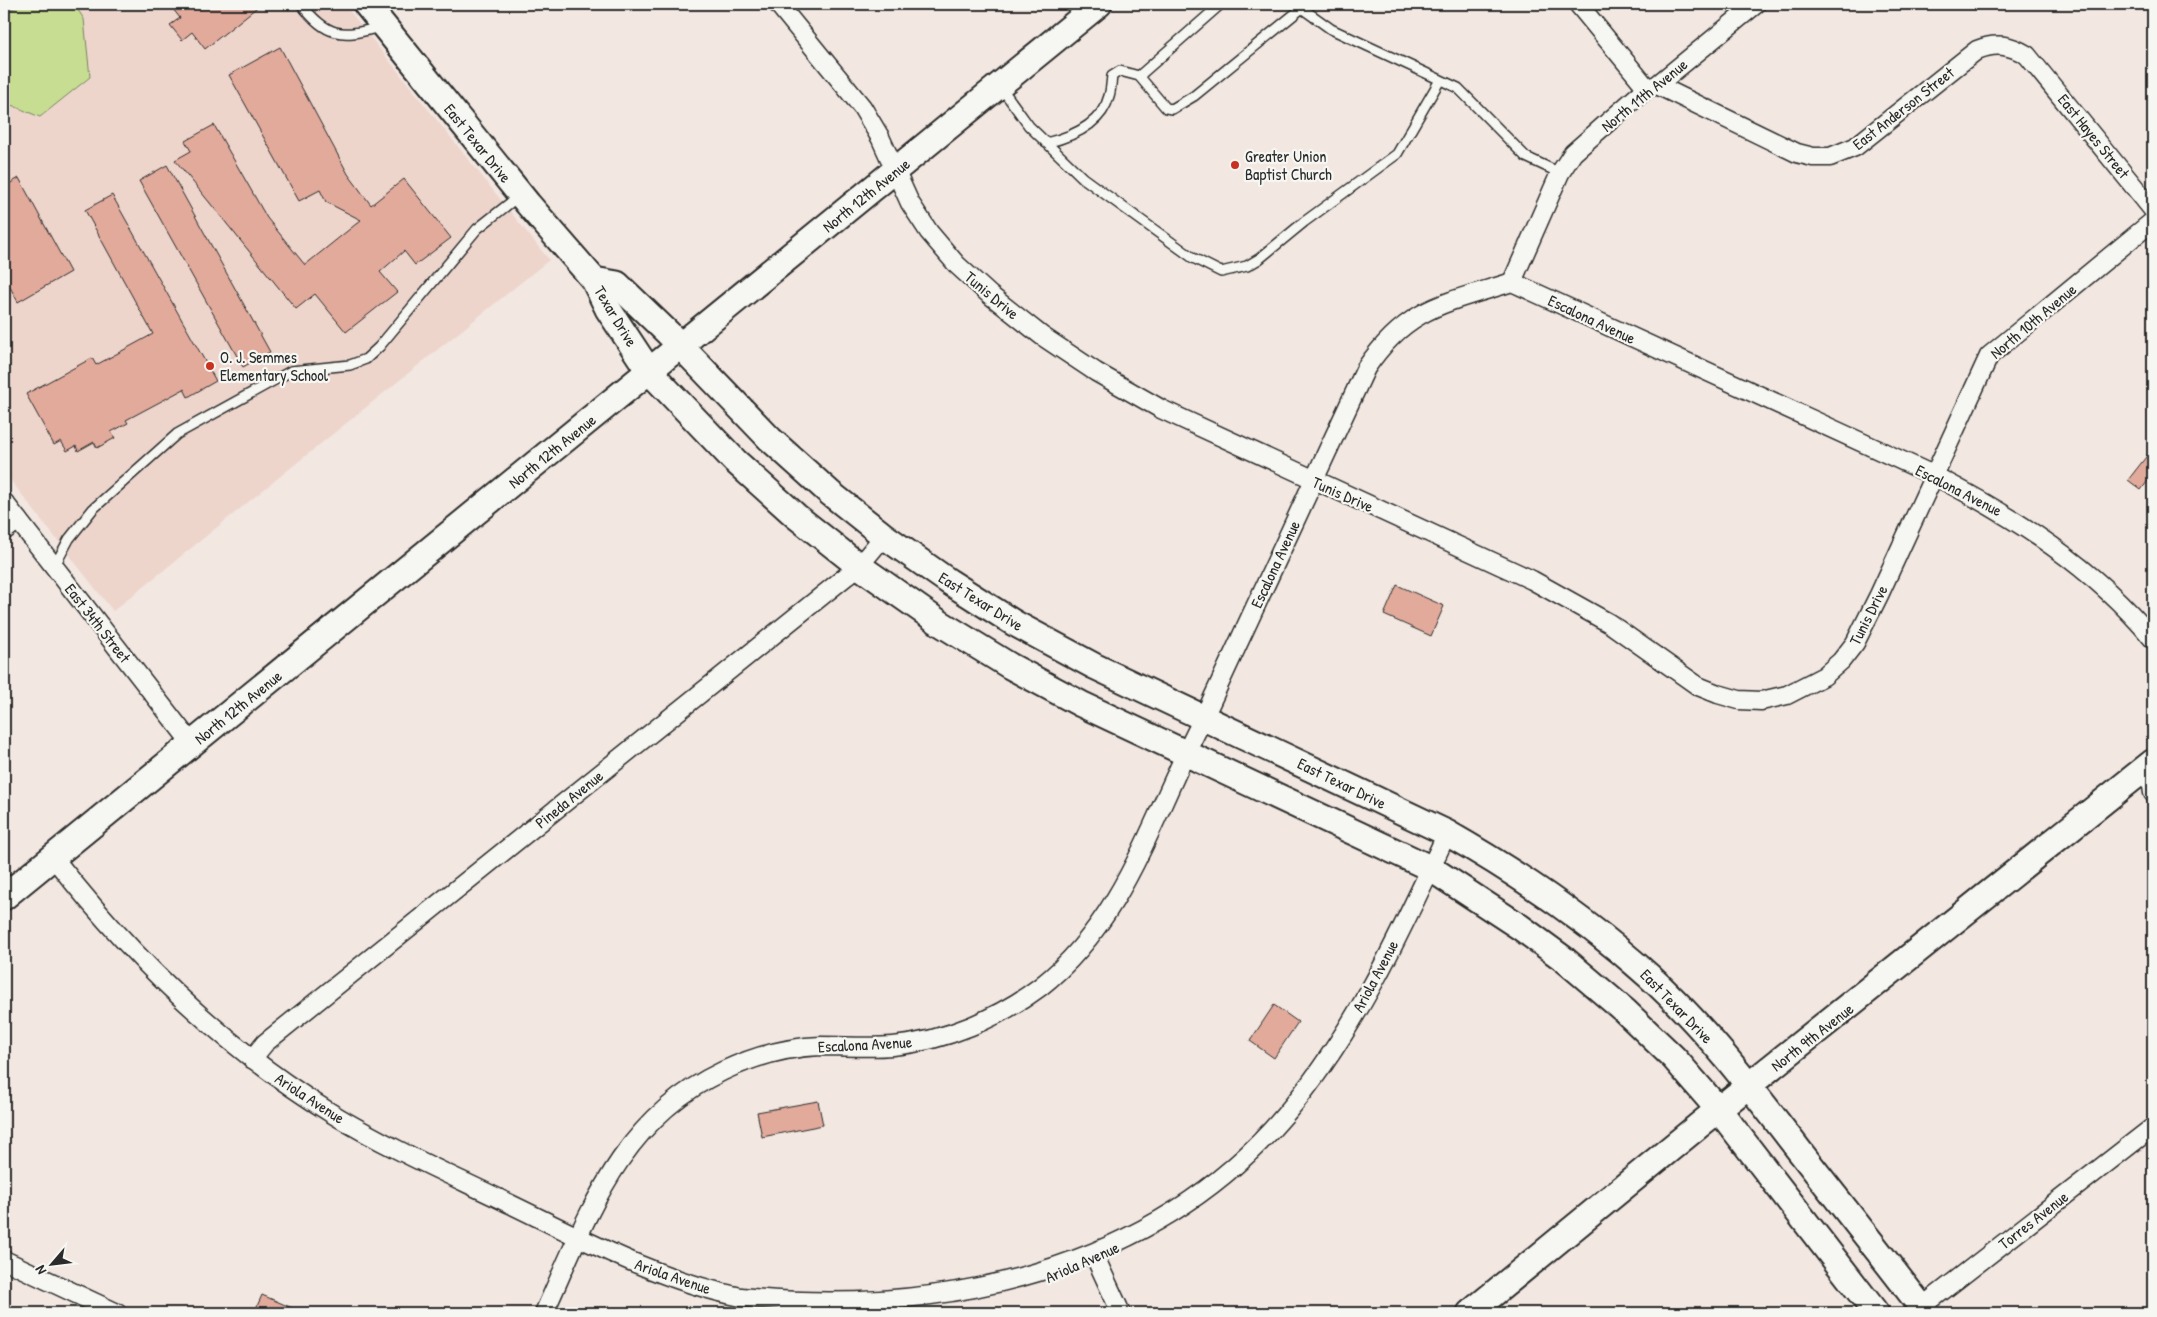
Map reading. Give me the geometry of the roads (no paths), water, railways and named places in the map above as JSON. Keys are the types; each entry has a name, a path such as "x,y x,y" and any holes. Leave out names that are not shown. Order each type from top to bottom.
{"street":[{"name":"East Texar Drive","path":"366,4 520,195 594,280"},
{"name":"Tunis Drive","path":"778,4 862,107 880,137 910,203 929,232 957,265 990,296 1042,336 1096,372 1161,409 1313,481 1532,580 1609,623 1698,686 1725,696 1761,701 1787,695 1824,676 1841,661 1855,643 1933,475"},
{"name":"North 12th Avenue","path":"4,897 1099,4"},
{"name":"East Anderson Street","path":"1578,4 1652,87 1797,153 1813,157 1841,154 1856,147 1977,50 1986,46 1999,44 2014,47 2027,55 2053,86"},
{"name":"North 11th Avenue","path":"1512,282 1560,173 1573,153 1756,4"},
{"name":"East Hayes Street","path":"2053,86 2153,210"},
{"name":"North 10th Avenue","path":"1933,475 1989,356 2153,221"},
{"name":"Texar Drive","path":"594,280 616,284 680,346"},
{"name":"Texar Drive","path":"594,280 608,309 649,372"},
{"name":"Escalona Avenue","path":"544,1313 605,1181 624,1151 649,1122 675,1099 705,1079 739,1063 772,1053 819,1046 896,1046 930,1039 969,1026 1006,1009 1038,988 1086,943 1112,907 1132,872 1185,753 1204,717 1366,368 1393,334 1425,310 1450,300 1512,282 1933,475 1997,508 2037,534 2108,593 2153,639"},
{"name":"East Texar Drive","path":"680,346 770,439 830,493 884,536 948,581 1014,623 1094,666 1447,833 1546,894 1614,946 1651,979 1695,1023 1750,1086 1921,1311"},
{"path":"649,372 735,461 796,516 859,566 940,624 1010,666 1081,704 1430,868 1520,927 1573,966 1625,1011 1674,1058 1719,1110 1876,1313"},
{"name":"East 34th Street","path":"4,502 192,744"},
{"path":"4,531 18,520"},
{"name":"Pineda Avenue","path":"252,1059 265,1043 859,566 884,536"},
{"path":"2151,763 2153,793"},
{"name":"North 9th Avenue","path":"1470,1313 2151,763"},
{"name":"Ariola Avenue","path":"52,857 90,905 129,948 183,1001 252,1059 330,1112 399,1151 648,1269 739,1297 791,1306 840,1310 898,1309 952,1303 1004,1292 1046,1279 1096,1259 1162,1222 1199,1197 1252,1151 1286,1114 1321,1067 1356,1013 1447,833"},
{"name":"Torres Avenue","path":"1921,1311 2153,1127"},
{"path":"1096,1259 1121,1313"},
{"path":"4,1260 117,1313"}],"lane":[{"path":"301,4 313,19 331,32 345,35 384,26"},
{"path":"1139,76 1221,4"},
{"path":"1046,143 1071,136 1093,120 1109,96 1112,76 1120,72 1139,76 1162,105 1172,109 1194,96 1301,5 1331,29 1458,88 1526,157 1560,173"},
{"path":"1000,86 1029,126 1083,178 1193,258 1221,272 1247,266 1397,154 1440,80"},
{"path":"54,567 69,539 93,509 177,434 291,371 350,365 366,359 379,347 476,228 520,195"}],"place":[{"name":"Greater Union Baptist Church","path":"1235,165"},
{"name":"O. J. Semmes Elementary School","path":"210,366"}]}
